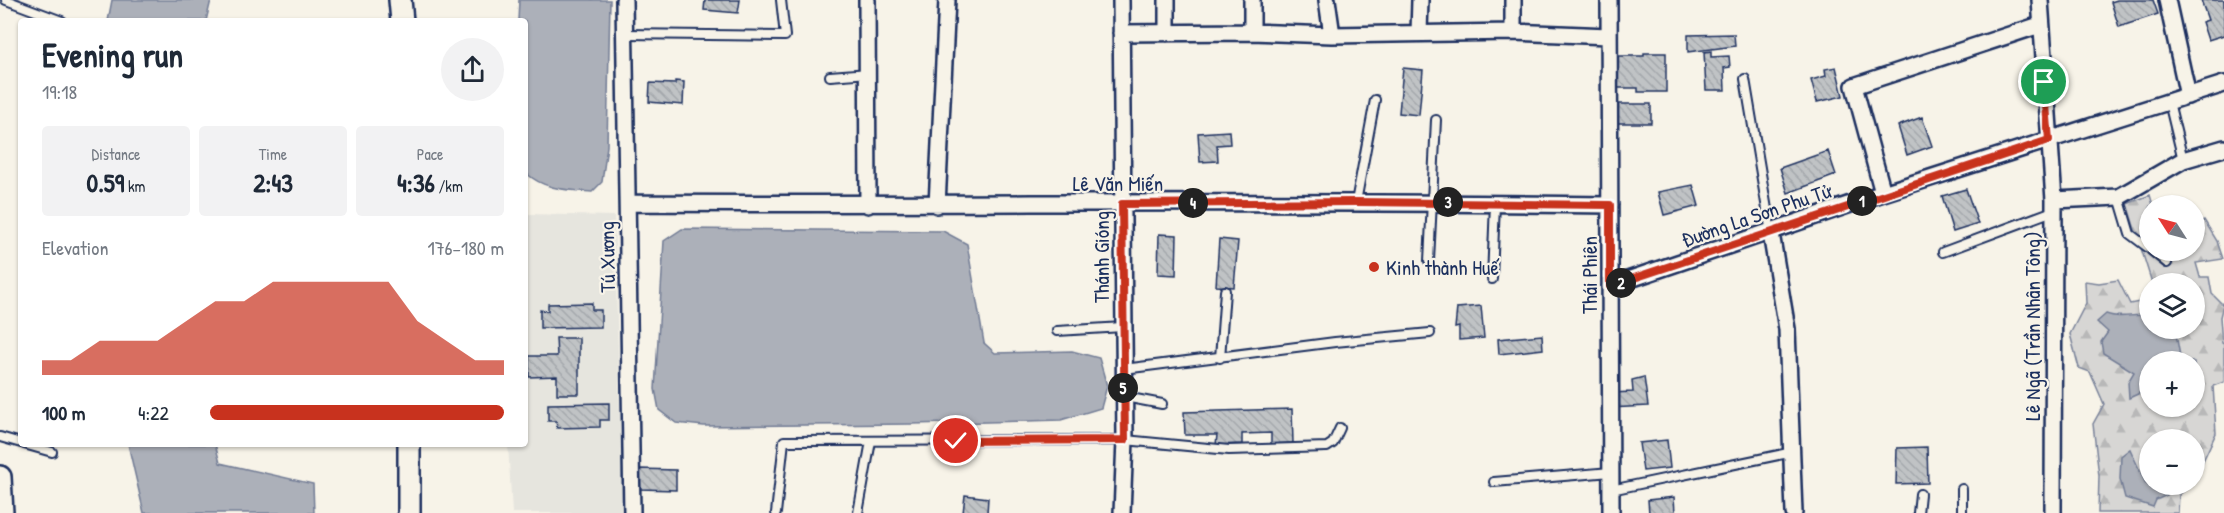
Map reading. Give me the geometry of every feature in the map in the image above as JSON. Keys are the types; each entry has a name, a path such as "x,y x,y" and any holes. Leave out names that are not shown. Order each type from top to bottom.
{"street":[{"path":"400,0 402,18"},
{"name":"Tú Xương","path":"624,0 622,34 628,203 632,513"},
{"path":"867,0 868,205"},
{"path":"937,205 947,0"},
{"name":"Thánh Gióng","path":"1121,0 1125,440 1122,513"},
{"path":"1167,0 1167,33"},
{"path":"1252,0 1252,32"},
{"path":"1327,0 1332,35"},
{"path":"1419,33 1420,0"},
{"path":"1513,0 1513,32"},
{"name":"Thái Phiên","path":"1609,0 1611,513"},
{"name":"Lê Ngã (Trần Nhân Tông)","path":"2040,0 2053,206 2053,513"},
{"path":"2167,0 2188,96"},
{"path":"1883,193 1854,86 2040,25"},
{"path":"1121,33 1252,32 1332,35 1513,32 1609,36"},
{"name":"Đường La Sơn Phu Tử","path":"1610,286 1883,193 2224,84"},
{"path":"2053,206 2118,197 2183,160 2224,148"},
{"name":"Lê Văn Miến","path":"628,203 937,205 1431,202 1610,205"},
{"path":"1771,233 1787,329 1794,513"},
{"path":"409,447 409,513"},
{"path":"0,477 1,506"}],"lane":[{"path":"6,0 54,18"},
{"path":"622,34 785,36 781,0"},
{"path":"830,76 869,73"},
{"path":"1745,79 1771,233"},
{"path":"1356,202 1375,100"},
{"path":"2169,102 2183,160"},
{"path":"1429,261 1436,120"},
{"path":"2118,197 2130,234 2139,241"},
{"path":"1492,279 1495,203"},
{"path":"1943,252 2053,206"},
{"path":"1220,358 1225,291"},
{"path":"1057,331 1123,327"},
{"path":"1124,369 1335,342 1430,333"},
{"path":"1123,397 1162,404"},
{"path":"776,513 784,441 1125,440 1229,450 1327,447 1333,443 1340,428"},
{"path":"0,437 18,442"},
{"path":"858,513 871,441"},
{"path":"36,447 52,452"},
{"path":"1611,490 1793,452"},
{"path":"1494,482 1611,472"},
{"path":"1962,489 1962,513"},
{"path":"1918,513 1920,494"}],"shaded area":[{"path":"112,0 211,0 207,18 109,18"},
{"path":"519,0 610,0 607,146 602,182 592,192 564,190 548,186 528,175 528,18 518,18"},
{"path":"528,214 614,216 623,513 512,513 508,447 528,447"},
{"path":"682,229 943,231 967,244 984,343 995,353 1072,351 1099,358 1107,386 1101,408 1061,420 704,426 676,423 659,410 655,389 664,241"},
{"path":"2106,314 2139,315 2139,339 2177,339 2179,351 2139,351 2139,394 2129,398 2128,382 2134,372 2103,353 2101,342 2108,332 2097,322"},
{"path":"129,447 216,447 220,463 313,484 314,513 144,513"},
{"path":"2130,449 2139,469 2139,495 2167,495 2156,500 2153,507 2125,498 2120,479 2121,456"}],"green space":[{"path":"2139,199 2139,242 2127,204"},
{"path":"2205,222 2217,241 2223,259 2196,263 2199,273 2149,273 2145,261 2205,261"},
{"path":"2205,277 2209,277 2212,294 2223,305 2220,317 2222,343 2224,344 2224,382 2213,386 2216,433 2205,457 2205,429 2139,429 2139,495 2179,495 2178,513 2098,513 2099,476 2093,424 2104,404 2090,372 2079,368 2070,334 2086,303 2085,281 2099,283 2118,280 2130,304 2139,302 2139,339 2205,339"}],"building":[{"path":"705,0 740,0 738,13 704,10"},
{"path":"2153,0 2158,14 2119,27 2111,2"},
{"path":"2201,0 2224,0 2224,35 2208,40 2202,22 2208,20"},
{"path":"1734,34 1735,46 1688,52 1688,35"},
{"path":"1711,51 1711,57 1729,56 1730,67 1724,68 1725,90 1706,90 1704,52"},
{"path":"1644,53 1666,53 1666,92 1638,92 1638,88 1613,88 1613,76 1617,76 1617,56 1644,56"},
{"path":"1836,67 1843,96 1817,102 1811,80 1826,76 1825,69"},
{"path":"1403,68 1423,70 1419,115 1399,113"},
{"path":"675,81 684,82 683,105 649,102 650,83 675,84"},
{"path":"1617,104 1651,104 1651,123 1617,123"},
{"path":"1922,117 1932,146 1907,155 1898,126"},
{"path":"1229,131 1230,144 1217,145 1218,161 1200,162 1198,133"},
{"path":"1828,151 1836,175 1788,193 1780,168"},
{"path":"1693,185 1699,206 1664,215 1658,192"},
{"path":"1966,189 1978,224 1953,232 1942,196"},
{"path":"1159,234 1177,235 1176,275 1158,274"},
{"path":"1219,239 1238,241 1234,287 1216,286"},
{"path":"592,303 592,310 601,310 601,327 540,328 540,310 548,311 548,304"},
{"path":"1481,306 1484,338 1459,340 1459,327 1455,328 1457,308"},
{"path":"1542,335 1543,349 1499,354 1498,339"},
{"path":"556,338 579,338 579,394 557,394 557,376 529,377 529,356 557,356"},
{"path":"1644,377 1648,406 1610,408 1611,393 1633,392 1632,380"},
{"path":"609,403 609,420 600,420 600,427 557,428 556,421 548,421 548,404"},
{"path":"1292,409 1293,443 1271,444 1271,433 1242,434 1242,444 1216,445 1217,435 1185,435 1184,412"},
{"path":"1667,440 1670,468 1643,471 1639,443"},
{"path":"1927,447 1928,483 1896,484 1897,448"},
{"path":"639,469 676,470 676,490 639,489"},
{"path":"965,495 988,498 987,513 963,513"},
{"path":"1674,497 1675,513 1649,513 1648,500"}],"place":[{"name":"Kinh thành Huế","path":"1374,267"}],"route":[{"path":"956,441 1125,440 1122,204 1431,202 1610,205 1610,286 1883,193 2049,140 2044,82"}]}
